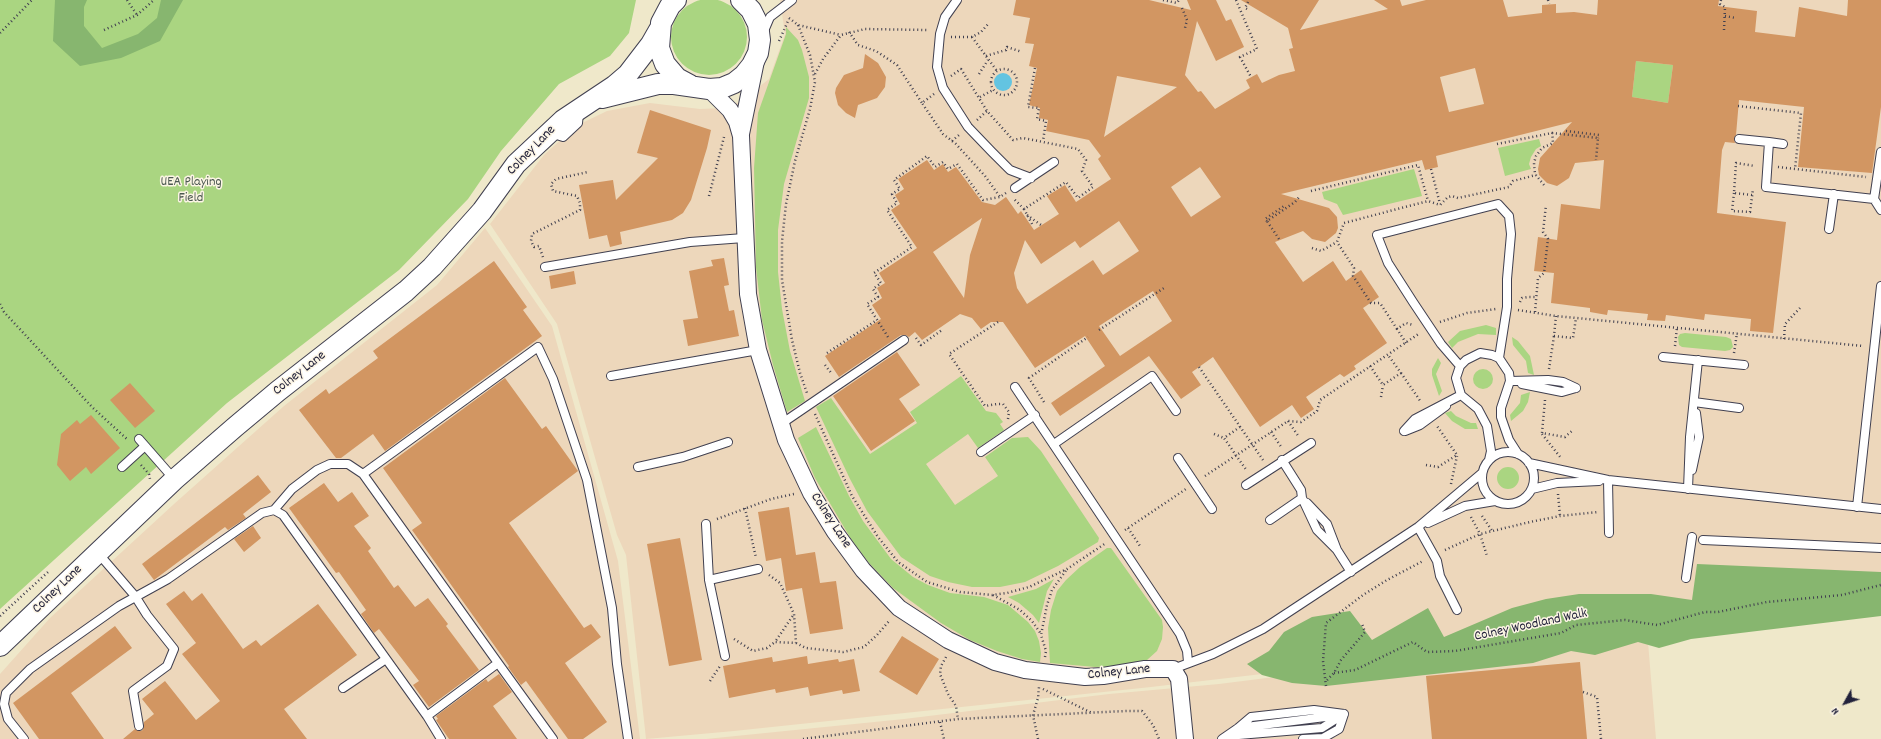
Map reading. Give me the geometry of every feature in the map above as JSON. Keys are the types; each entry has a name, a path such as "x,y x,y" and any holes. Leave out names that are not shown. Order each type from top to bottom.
{"street":[{"name":"Colney Lane","path":"0,646 174,480 278,391 406,291 432,267 482,211 516,164 548,133 628,74 651,44 662,16 676,0"},
{"name":"Colney Lane","path":"741,136 759,46 758,24 751,10 742,0"},
{"name":"Colney Lane","path":"662,16 659,48 665,64 677,78 701,88 730,110 738,122 741,136 744,238 748,294 758,350 781,424 798,467 835,532 863,570 899,608 948,640 995,662 1041,680 1103,676 1145,669 1173,669"},
{"name":"Colney Lane","path":"587,105 658,84 674,84 701,88 722,88 734,83 744,75 752,65 759,46"},
{"path":"1173,669 1179,679 1185,739"}],"lane":[{"path":"759,46 770,17 792,0"},
{"path":"957,0 945,17 940,34 937,67 943,88 968,127 1010,170 1031,178"},
{"path":"1739,139 1783,144"},
{"path":"1769,142 1766,187 1874,199"},
{"path":"1881,152 1874,199 1881,210"},
{"path":"1015,188 1054,162"},
{"path":"1829,229 1834,194"},
{"path":"1460,366 1440,344 1388,263 1377,234 1498,204 1509,216 1511,234 1507,279 1507,307 1499,358"},
{"path":"545,267 690,242 744,238"},
{"path":"1857,507 1873,348 1881,286"},
{"path":"781,424 904,340"},
{"path":"363,474 538,347 553,379 587,480 612,608 617,664 628,739"},
{"path":"611,376 758,350"},
{"path":"1489,460 1490,445 1487,426 1478,410 1460,395 1456,378 1460,366 1466,360 1480,353 1499,358 1509,372 1510,381 1501,408 1501,417 1509,440 1518,454 1529,463 1608,480 1881,509"},
{"path":"1663,357 1744,365"},
{"path":"1688,489 1690,437 1698,360"},
{"path":"1054,444 1152,376 1176,411"},
{"path":"1510,381 1562,392 1576,388"},
{"path":"1015,387 1180,634 1187,651 1188,662"},
{"path":"1404,431 1415,419 1460,395"},
{"path":"1694,402 1739,408"},
{"path":"981,452 1035,415"},
{"path":"139,439 174,480"},
{"path":"638,467 683,457 728,442"},
{"path":"1246,485 1282,460 1311,443"},
{"path":"122,467 145,446"},
{"path":"1173,669 1188,662 1213,654 1263,629 1418,527 1482,473 1489,460 1494,456 1506,452 1518,454"},
{"path":"1178,458 1212,509"},
{"path":"1282,460 1301,490 1302,498 1317,530 1337,550 1351,572"},
{"path":"1482,473 1483,486 1490,498 1496,502 1506,505 1516,503 1526,498 1532,489 1534,475 1529,463"},
{"path":"24,739 8,719 4,704 6,693 30,669 135,596 168,579 262,513 274,510 292,489 317,470 330,464 348,464 363,474 553,739"},
{"path":"1532,489 1557,483 1608,480"},
{"path":"1608,480 1609,533"},
{"path":"1270,520 1302,498"},
{"path":"1418,527 1465,506 1496,502"},
{"path":"274,510 283,515 427,716 441,739"},
{"path":"706,524 709,580 724,656"},
{"path":"1418,527 1436,561 1440,576 1457,610"},
{"path":"1686,578 1692,537"},
{"path":"1703,540 1881,548"},
{"path":"98,552 135,596 147,615 174,649 167,666 133,691 140,726"},
{"path":"709,580 758,569"},
{"path":"343,688 386,658"},
{"path":"427,716 498,663"},
{"path":"1224,738 1251,717 1265,714 1314,710 1344,714"},
{"path":"1224,738 1322,728 1344,714"},
{"path":"1303,739 1323,738 1339,729 1344,714"}],"path":[{"path":"0,33 32,0"},
{"path":"127,0 137,15"},
{"path":"104,30 137,15 154,0"},
{"path":"1163,0 1176,3 1179,0"},
{"path":"1236,0 1257,49 1240,57 1251,77"},
{"path":"1247,9 1245,8 1249,0"},
{"path":"1721,0 1720,4 1725,7 1724,30"},
{"path":"1182,8 1186,20 1185,28"},
{"path":"1725,16 1736,18"},
{"path":"789,18 798,25 841,35"},
{"path":"990,23 981,32 972,37 949,37 928,30 912,29 865,29 841,35 823,58 815,75 810,109 790,182 782,241 782,280 792,340 800,373 811,404 852,496 878,537 898,562 927,582 960,592 992,595 1029,587 1067,568 1288,421 1302,422 1318,411 1320,400 1429,327 1444,320 1467,313 1507,307 1556,316 1737,333 1873,348"},
{"path":"798,25 810,55 815,75"},
{"path":"849,32 858,45 876,52 897,65 943,134"},
{"path":"972,37 996,71"},
{"path":"986,56 1006,50 1007,47 1022,52"},
{"path":"979,74 988,60"},
{"path":"1035,68 1028,107 1039,108 1037,119 1046,121 1043,142"},
{"path":"949,77 961,69 980,97 987,111"},
{"path":"1003,69 1010,70 1016,78 1017,85 1014,91 1008,95 1001,95 993,90 990,79 996,71 1003,69"},
{"path":"980,97 993,90"},
{"path":"922,103 935,94"},
{"path":"1738,106 1801,112 1795,169"},
{"path":"708,196 726,129"},
{"path":"1497,144 1552,131 1598,138"},
{"path":"1544,185 1536,175 1534,163 1536,156 1542,148 1553,143 1552,131"},
{"path":"1566,131 1598,135 1596,160"},
{"path":"942,330 921,345 915,336 905,343 899,333 890,340 867,304 878,297 873,289 881,283 874,273 912,247 887,210 897,203 892,194 900,188 894,180 927,156 935,167 943,162 948,169 957,164 983,200 1000,197"},
{"path":"1753,188 1750,212 1732,210 1736,163 1878,179"},
{"path":"1311,191 1418,165 1428,200"},
{"path":"1755,165 1755,172"},
{"path":"1431,169 1440,205"},
{"path":"545,267 540,246 534,246 531,241 532,234 580,210 580,203 577,196 553,191 551,184 556,179 588,172"},
{"path":"1452,196 1458,198 1509,187 1513,181 1536,175"},
{"path":"1734,194 1752,195"},
{"path":"1267,221 1295,202 1300,196"},
{"path":"1535,312 1538,278 1544,273 1548,239 1542,232 1546,205"},
{"path":"1279,239 1265,219 1284,206"},
{"path":"1024,209 1032,224"},
{"path":"1027,215 1041,225"},
{"path":"1312,248 1321,251 1336,242"},
{"path":"1099,330 1164,288"},
{"path":"1518,310 1519,303 1522,298 1536,297"},
{"path":"0,304 4,312 92,407 130,444"},
{"path":"1784,339 1785,324 1800,308"},
{"path":"1556,316 1554,336 1573,338 1576,318"},
{"path":"827,353 877,320"},
{"path":"998,322 949,354 985,406 1003,404 1009,412 1008,419 1005,424"},
{"path":"1406,343 1397,329 1406,323 1413,324 1419,334"},
{"path":"1675,348 1677,327"},
{"path":"1727,354 1734,355 1737,333"},
{"path":"1044,402 1028,378 1088,338"},
{"path":"1383,385 1401,373 1388,355"},
{"path":"1370,366 1383,385 1381,397"},
{"path":"1199,367 1265,463"},
{"path":"1288,421 1301,441"},
{"path":"1224,438 1240,427"},
{"path":"1271,432 1284,451"},
{"path":"1214,434 1224,438 1249,474"},
{"path":"706,524 765,501 795,494"},
{"path":"1465,516 1475,514"},
{"path":"1481,514 1486,519 1493,532"},
{"path":"1128,528 1140,546"},
{"path":"1041,635 1052,590 1067,568"},
{"name":"Colney Woodland Walk","path":"1334,673 1355,670 1413,642 1427,652 1461,650 1560,633 1576,625 1625,620 1657,625 1704,612 1718,612 1766,602 1842,595 1881,585"},
{"path":"992,595 1020,610 1032,621 1041,635 1046,651 1038,698 1033,715 1038,739"},
{"path":"719,628 753,651 767,648 775,642 794,614 796,643"},
{"path":"1327,680 1334,673 1341,660 1365,632 1362,624"},
{"path":"775,642 796,643 806,648 843,652 864,647 883,629"},
{"path":"948,640 946,658 941,666 940,674 948,694 956,706 958,719"},
{"path":"1041,680 1092,713"},
{"path":"1583,692 1597,697 1601,739"},
{"path":"804,739 958,719 1142,711 1153,725 1160,739"},
{"path":"940,722 944,739"}],"shaded area":[{"path":"780,0 1881,0 1881,585 1356,663 1151,687 646,739 626,555 617,535 557,324 490,224 544,155 576,126 607,111 650,103 700,109 724,108 740,102 769,79 785,34"},
{"path":"485,228 552,326 618,561 640,739 0,739 0,674 50,618 174,504 284,406 437,285"},
{"path":"1647,630 1656,739 706,739 904,719 1109,694 1219,684"}],"green space":[{"path":"702,-1 716,-1 730,5 741,16 747,30 747,44 744,52 736,64 730,69 716,75 702,75 688,69 677,58 671,44 671,30 677,16 688,5"},
{"name":"UEA Playing Field","path":"0,0 636,0 629,33 610,56 559,84 501,151 468,199 399,270 227,403 0,609"},
{"path":"55,0 87,0 84,7 84,26 102,48 138,34 157,18 161,0 183,0 160,41 121,58 80,66 53,41"},
{"path":"786,27 798,40 809,77 809,98 784,184 778,230 778,272 782,309 790,351 805,401 787,412 762,320 756,267 754,168 758,113 786,34"},
{"path":"1636,61 1673,65 1668,103 1632,97"},
{"path":"1539,139 1541,146 1536,149 1531,157 1529,164 1531,169 1505,176 1498,148"},
{"path":"1414,169 1422,196 1343,215 1337,204 1324,199 1322,192"},
{"path":"1486,325 1496,328 1496,335 1478,334 1458,342 1452,348 1448,342 1460,331"},
{"path":"1685,333 1726,337 1731,339 1733,347 1730,350 1725,351 1682,347 1679,345 1678,337 1680,334"},
{"path":"1512,337 1518,341 1530,356 1534,375 1528,373 1526,361 1513,345"},
{"path":"1438,358 1441,363 1436,374 1442,391 1439,396 1432,375 1432,369"},
{"path":"1479,369 1487,369 1493,375 1493,383 1487,389 1479,389 1473,383 1473,375"},
{"path":"961,376 986,411 996,413 1003,422 1000,424 1004,430 978,448 968,434 926,464 955,505 998,476 985,457 1012,438 1028,437 1041,451 1099,538 1098,542 1058,566 1025,582 1000,587 972,587 948,582 930,576 901,557 867,511 816,407 831,398 870,454 917,423 910,412"},
{"path":"1530,392 1528,402 1523,411 1511,421 1510,415 1520,403 1521,395"},
{"path":"1451,411 1456,416 1471,423 1476,423 1478,429 1465,429 1452,421 1445,413"},
{"path":"816,427 849,496 863,521 891,559 913,577 928,585 950,593 984,597 1008,605 1028,622 1035,631 1039,641 1041,653 1040,662 1022,659 970,640 941,623 893,588 869,563 851,539 815,478 798,438"},
{"path":"1504,467 1512,467 1519,474 1519,482 1512,489 1504,489 1497,482 1497,474"},
{"path":"1107,548 1111,548 1162,620 1162,639 1157,651 1147,660 1126,666 1095,667 1050,663 1048,628 1051,610 1057,591 1080,567"},
{"path":"1697,564 1881,572 1881,616 1691,639 1659,648 1638,642 1595,655 1571,651 1533,663 1326,686 1292,683 1262,675 1247,664 1269,651 1284,632 1312,617 1350,611 1372,640 1428,608 1444,637 1512,608 1546,599 1579,594 1651,594 1692,600"},
{"path":"1054,579 1047,591 1039,623 1033,615 1019,603 1008,597 1036,589"}],"water":[{"path":"1003,73 1009,76 1012,82 1009,88 1003,91 997,88 994,82 997,76"}],"building":[{"path":"1016,0 1149,0 1191,10 1187,0 1216,0 1226,21 1231,19 1244,47 1216,61 1197,21 1185,75 1198,92 1201,91 1215,109 1250,88 1246,80 1257,74 1262,83 1279,75 1295,71 1289,49 1293,48 1288,28 1241,0 1319,0 1300,30 1388,9 1374,0 1400,0 1402,6 1426,0 1503,0 1508,17 1542,13 1542,5 1556,4 1556,13 1574,12 1597,15 1598,0 1719,0 1718,6 1757,11 1755,32 1795,37 1799,7 1847,16 1848,0 1881,0 1881,107 1872,173 1798,167 1804,107 1739,100 1736,135 1734,139 1735,143 1725,142 1722,150 1717,213 1786,222 1773,333 1750,331 1751,319 1705,314 1704,320 1666,315 1665,321 1647,320 1648,314 1608,310 1607,315 1590,312 1590,308 1551,303 1554,273 1534,271 1538,237 1557,240 1561,204 1600,209 1604,160 1575,163 1569,178 1557,186 1547,183 1539,175 1538,169 1540,158 1572,122 1436,156 1438,167 1425,170 1422,160 1281,194 1329,208 1337,217 1338,228 1336,233 1325,242 1312,239 1303,231 1275,242 1303,282 1333,261 1346,281 1361,270 1379,297 1363,308 1387,343 1354,366 1356,369 1344,377 1340,374 1306,397 1314,409 1301,418 1292,405 1260,427 1213,357 1192,372 1201,385 1181,399 1149,356 1060,416 1051,403 1105,366 1085,336 1035,368 1003,322 991,322 981,329 972,318 960,314 922,340 915,332 909,337 906,335 901,335 839,377 825,356 881,319 872,305 882,298 877,288 885,283 879,273 917,248 891,210 900,204 895,195 904,189 898,179 927,160 934,170 943,164 948,172 956,167 982,202 995,205 1006,197 1018,214 1021,211 1034,230 1059,214 1047,196 1065,185 1076,202 1111,179 1098,159 1101,156 1089,140 1046,131 1048,120 1039,118 1040,108 1029,105 1037,68 1029,66 1034,44 1025,43 1030,18 1013,15","holes":["1636,61 1673,65 1668,103 1632,97","1475,68 1484,104 1449,112 1440,77","1117,76 1177,87 1104,137","1200,167 1221,197 1191,217 1171,187","982,218 970,255 964,298 933,252","1119,221 1139,251 1103,275 1093,260 1027,304 1017,288 1014,273 1025,240 1041,264 1075,241 1080,248","1153,291 1172,321 1120,356 1099,326"]},
{"path":"865,54 878,63 886,77 885,87 877,98 858,105 855,118 846,113 838,105 835,93 836,88 844,75 863,68"},
{"path":"650,110 711,130 707,148 691,200 683,213 672,220 620,232 622,244 610,247 607,235 589,239 579,185 613,180 616,200 658,158 637,153"},
{"path":"724,258 729,285 724,286 729,311 734,310 739,336 688,346 683,320 698,318 689,271 713,266 711,260"},
{"path":"494,261 527,307 523,310 542,336 385,451 373,434 341,458 336,458 299,410 326,389 329,394 378,358 373,351"},
{"path":"574,271 576,284 551,289 549,276"},
{"path":"897,352 920,385 899,399 915,421 871,451 833,396"},
{"path":"505,378 542,429 546,426 578,471 509,523 584,628 591,624 601,637 565,663 607,722 583,739 568,739 526,681 521,685 412,530 422,523 383,468"},
{"path":"130,383 155,411 135,428 110,400"},
{"path":"91,415 120,448 91,474 86,467 70,481 57,465 61,434 77,420 80,424"},
{"path":"258,475 271,492 243,514 246,518 228,530 225,527 154,580 142,564"},
{"path":"324,483 338,502 352,492 369,516 354,526 371,548 368,551 394,588 398,585 415,607 428,598 448,624 446,626 479,670 429,707 413,685 419,681 379,629 374,633 361,614 366,610 339,572 336,573 289,508"},
{"path":"789,507 796,555 815,552 820,583 836,581 843,629 810,634 802,588 786,591 781,558 766,561 758,512"},
{"path":"253,526 261,538 244,552 234,539"},
{"path":"680,538 702,660 669,666 647,544"},
{"path":"184,591 192,601 202,593 243,649 256,640 261,646 318,604 357,655 284,709 307,739 123,739 135,729 140,731 143,730 144,722 154,714 142,699 165,681 196,720 220,701 182,654 196,643 166,604"},
{"path":"115,626 132,648 71,693 104,739 39,739 13,703"},
{"path":"902,636 939,659 917,695 879,672"},
{"path":"807,656 808,664 838,659 839,662 854,659 860,691 843,694 842,690 810,696 808,687 776,693 775,689 729,698 723,666 772,657 773,662"},
{"path":"1580,662 1587,739 1432,739 1426,676"},
{"path":"499,674 512,692 493,706 517,739 449,739 436,720 438,719 436,716 486,679 488,682"}]}
